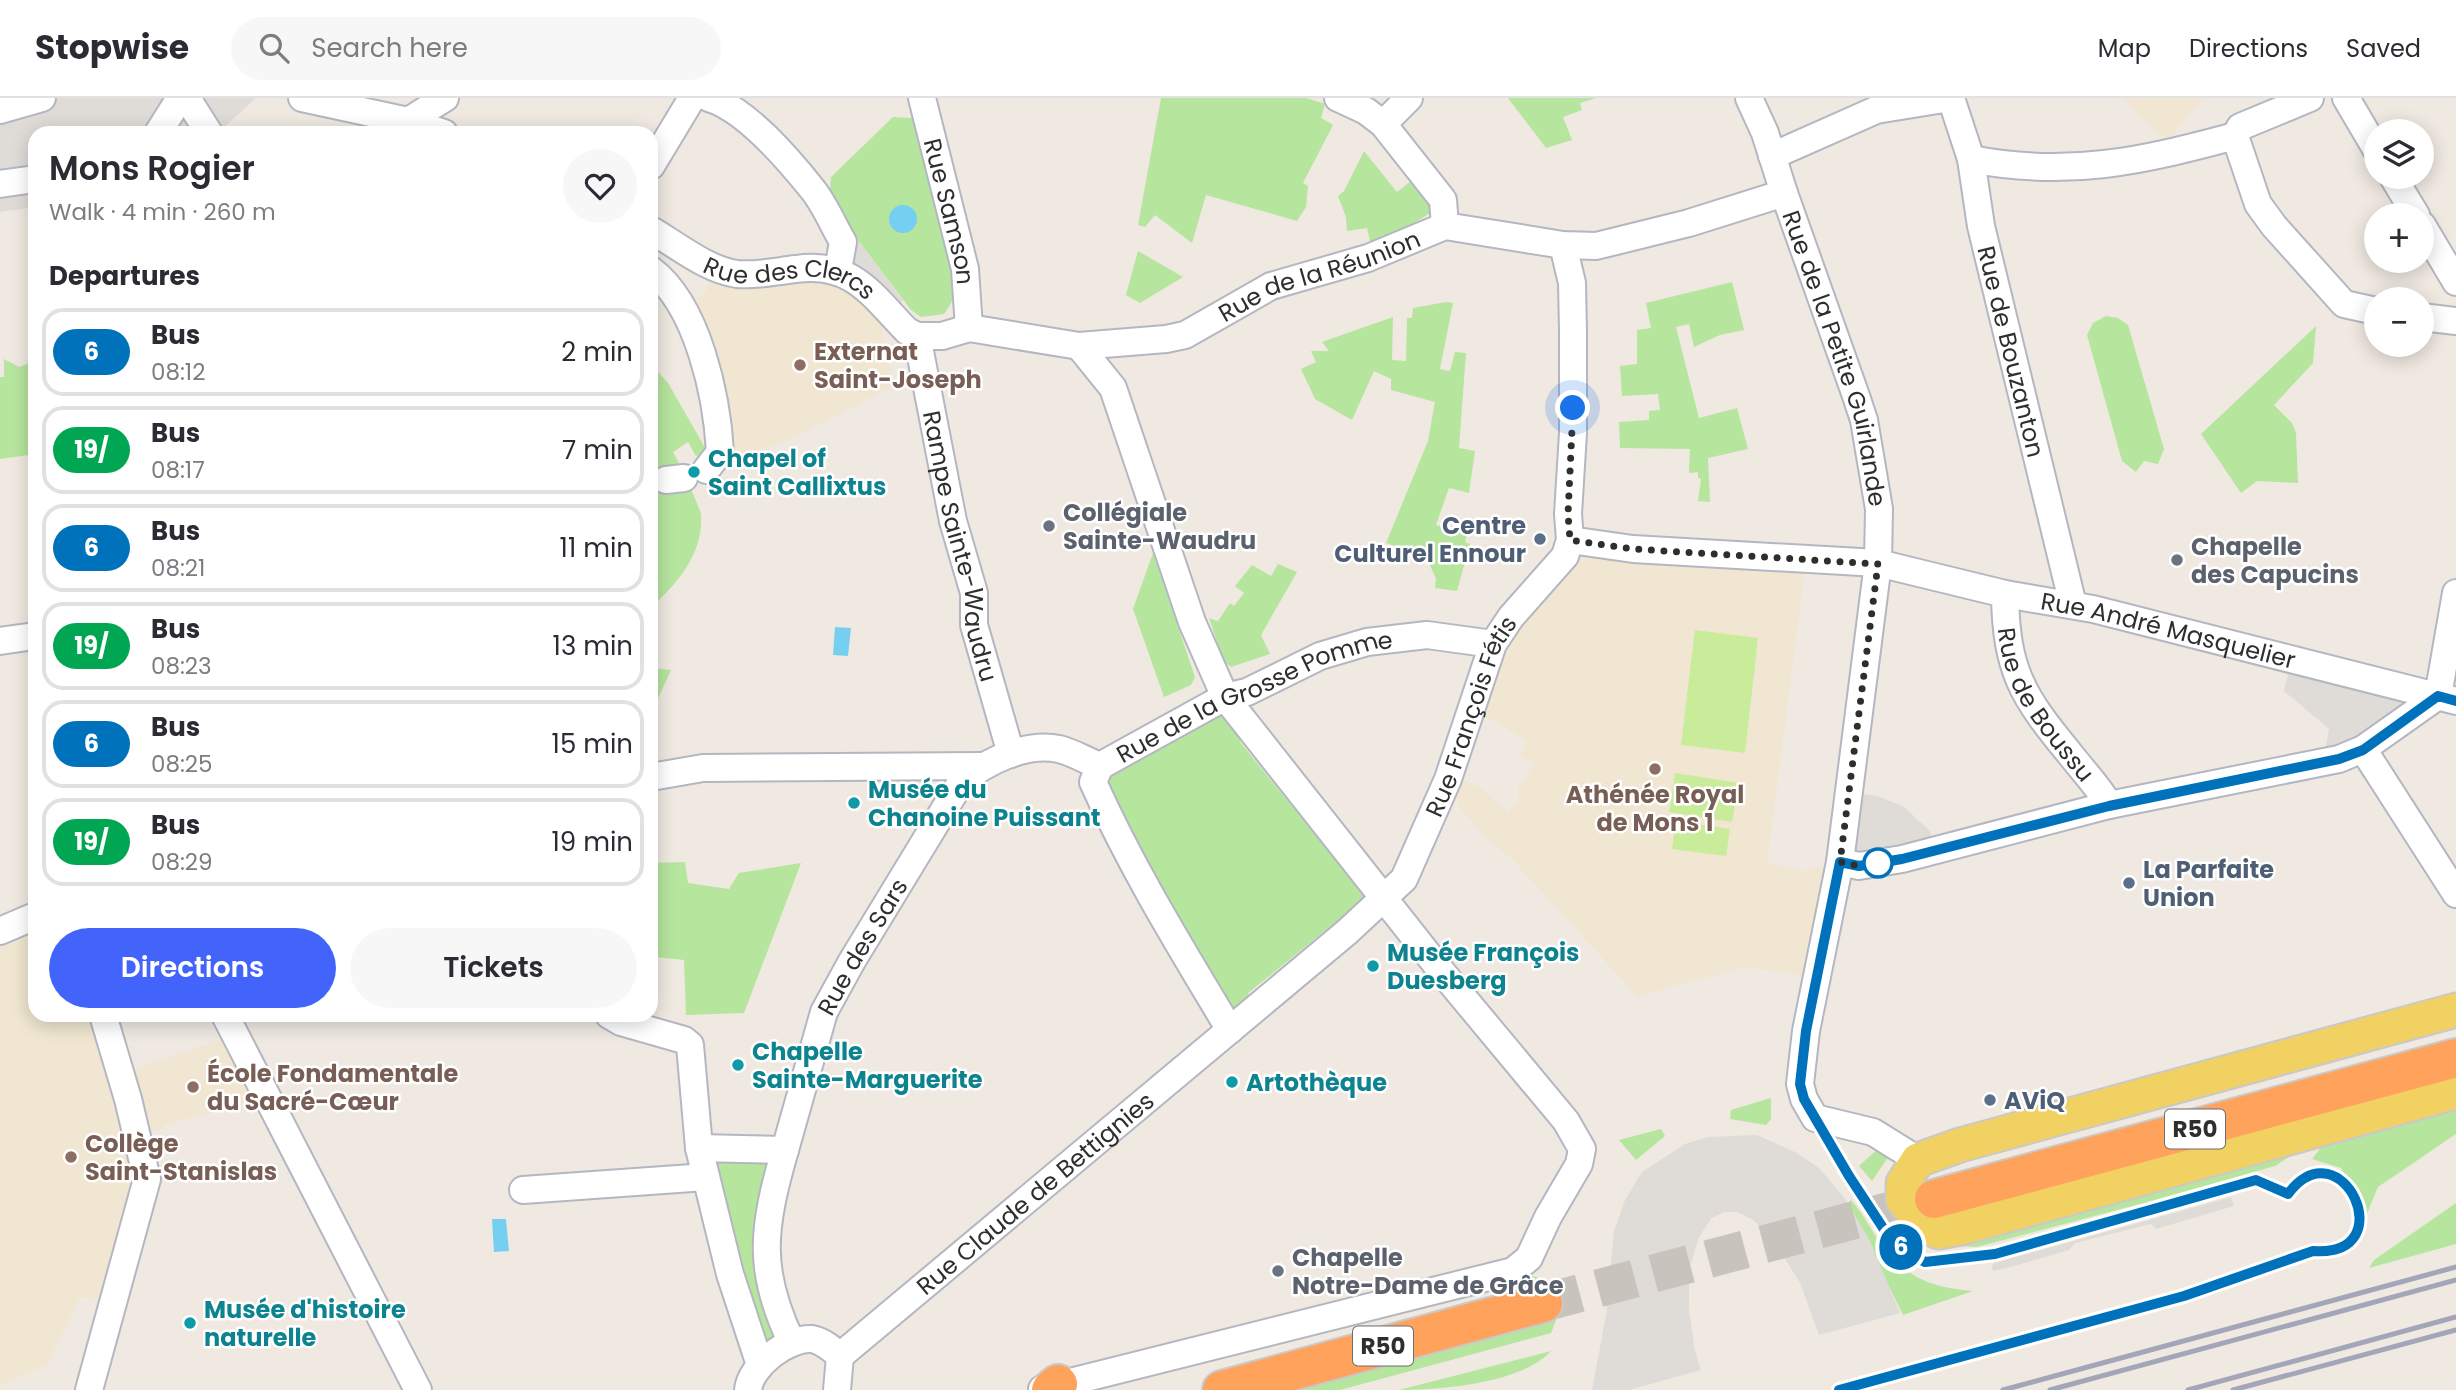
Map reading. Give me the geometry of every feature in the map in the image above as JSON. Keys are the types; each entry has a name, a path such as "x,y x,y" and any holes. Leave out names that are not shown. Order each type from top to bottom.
{"highway":[{"name":"R50","path":"1934,1199 2456,1058"},
{"name":"R50","path":"1222,1390 1544,1303"}],"main road":[{"path":"2456,1010 1974,1140 1918,1160 1903,1183 1903,1200 1924,1226 1939,1232 2456,1093"}],"street":[{"path":"0,110 42,98"},
{"path":"162,126 180,98"},
{"path":"187,98 205,126"},
{"path":"302,98 423,126"},
{"path":"408,121 444,98"},
{"path":"658,154 692,98"},
{"path":"709,98 725,102 754,128 813,190 843,242 838,270"},
{"name":"Rue Samson","path":"922,98 965,269 969,328"},
{"path":"1338,98 1366,111 1383,124 1443,200 1445,226"},
{"path":"1383,124 1409,98"},
{"name":"Rue de la Petite Guirlande","path":"1749,98 1772,156 1864,420 1879,509 1878,564 1840,862 1806,1031 1800,1084 1804,1099 1815,1118 1873,1132 1918,1160"},
{"path":"1772,156 1876,110 1951,98"},
{"name":"Rue de Bouzanton","path":"1951,98 1971,159 1982,226 2073,605"},
{"path":"1971,159 2024,167 2129,162 2169,155 2235,136 2240,127 2310,98"},
{"path":"2346,98 2364,129"},
{"path":"2235,136 2258,204 2274,226 2344,304 2364,308"},
{"path":"0,184 28,180"},
{"name":"Rue de la Réunion","path":"969,328 1079,346 1185,335 1272,286 1368,258 1445,226 1563,245 1596,246 1689,223 1784,193"},
{"name":"Rue des Clercs","path":"658,234 713,265 736,274 818,266 838,270 852,277 907,331 917,336"},
{"path":"1563,245 1572,283 1573,433 1568,514 1570,540"},
{"path":"2434,245 2456,282"},
{"path":"658,278 676,298 698,344 713,392 720,452 685,476"},
{"path":"2434,318 2456,321"},
{"path":"917,336 942,336 969,328"},
{"name":"Rampe Sainte-Waudru","path":"917,336 953,520 974,593 974,625 1011,754"},
{"path":"1049,1388 1513,1271 1528,1258 1579,1164 1582,1149 1566,1121 1383,898 1225,697 1192,622 1112,388 1079,346"},
{"name":"Rue André Masquelier","path":"1570,540 1672,552 1878,564 2005,594 2073,605 2447,699"},
{"name":"Rue François Fétis","path":"1230,1030 1404,880 1451,771 1493,643 1511,617 1565,556 1570,540"},
{"path":"1840,862 1859,866 1924,855 2109,806 2339,759 2363,750 2447,699 2456,593"},
{"name":"Rue de Boussu","path":"2005,594 2006,630 2018,680 2053,733 2109,806"},
{"name":"Rue de la Grosse Pomme","path":"981,766 1011,754 1058,749 1100,766 1225,697 1247,691 1320,656 1367,642 1427,635 1493,643"},
{"path":"0,641 28,637"},
{"path":"2363,750 2456,894"},
{"path":"658,776 703,768 981,766"},
{"name":"Rue des Sars","path":"792,1343 769,1289 766,1255 774,1187 824,1012 961,782 981,766"},
{"path":"1100,766 1093,782 1121,844 1173,939 1230,1030"},
{"path":"0,931 28,919"},
{"path":"89,1390 147,1179 128,1099 105,1022"},
{"path":"229,1022 418,1390"},
{"path":"621,1022 684,1040 690,1045 699,1148 730,1274 760,1365"},
{"name":"Rue Claude de Bettignies","path":"840,1356 1230,1030"},
{"path":"699,1148 785,1150"},
{"path":"523,1190 706,1177"},
{"path":"730,1274 766,1255"},
{"path":"748,1390 748,1383 760,1365 792,1343 812,1339 828,1345 840,1356 837,1390"}],"shaded area":[{"path":"0,98 256,98 226,126 28,126 28,208 0,212"},
{"path":"2122,98 2203,98 2167,141"},
{"path":"836,211 903,300 889,312 852,277"},
{"name":"Externat Saint-Joseph","path":"713,266 838,270 880,318 893,386 795,437 728,465 689,304 706,292"},
{"name":"Athénée Royal de Mons 1","path":"1570,540 1806,559 1767,864 1807,871 1840,862 1817,978 1747,967 1637,996 1511,858 1488,839 1458,806 1459,799 1444,788 1450,773 1482,789 1508,812 1520,798 1517,789 1535,763 1519,755 1527,740 1470,708"},
{"path":"2290,665 2401,700 2402,706 2366,738 2325,750 2329,729 2284,691"},
{"path":"1847,792 1877,796 1903,806 1930,831 1936,852 1840,862"},
{"name":"Collège Saint-Stanislas","path":"28,919 28,1022 106,1022 131,1071 235,1034 263,1100 163,1125 165,1128 145,1133 147,1179 115,1303 80,1297 47,1365 0,1385 0,931"},
{"path":"1757,1135 1795,1152 1819,1168 1844,1197 1869,1239 1900,1313 1819,1335 1800,1283 1772,1238 1753,1220 1737,1212 1724,1212 1712,1218 1699,1237 1689,1270 1689,1310 1695,1351 1701,1370 1629,1390 1592,1390 1606,1315 1614,1231 1625,1200 1642,1172 1685,1144 1707,1137"},
{"path":"2231,1197 2234,1206 2156,1229 2151,1224 2075,1243 2069,1250 2014,1266 1994,1271 1991,1268 1994,1263"}],"green space":[{"path":"1161,98 1306,98 1325,104 1321,118 1333,125 1303,183 1308,186 1306,207 1297,221 1206,195 1192,243 1155,215 1145,227 1138,225"},
{"path":"1508,98 1596,98 1580,103 1582,110 1563,117 1572,140 1546,148"},
{"path":"893,117 912,118 953,279 952,300 944,314 921,317 911,310 829,202 831,177"},
{"path":"1364,151 1397,192 1410,182 1431,208 1430,213 1372,250 1367,228 1347,231 1346,217 1338,196 1344,191"},
{"path":"1138,251 1183,277 1140,303 1126,295"},
{"path":"1732,282 1744,330 1720,335 1694,347 1689,324 1676,327 1699,418 1737,408 1748,449 1708,458 1710,502 1698,501 1701,479 1698,478 1698,472 1689,473 1690,449 1620,448 1619,422 1649,420 1649,411 1660,410 1658,394 1622,396 1620,366 1637,364 1637,330 1651,328 1646,303"},
{"path":"1453,303 1440,369 1450,371 1455,352 1466,353 1459,448 1475,451 1469,493 1449,488 1436,525 1467,534 1465,542 1470,544 1457,591 1435,588 1436,579 1426,556 1386,543 1428,441 1435,402 1391,390 1391,379 1374,371 1352,420 1315,399 1301,369 1316,362 1311,351 1329,351 1322,342 1393,317 1392,360 1406,361 1407,318 1412,318 1413,308"},
{"path":"2106,316 2118,318 2128,325 2164,449 2158,464 2144,461 2136,472 2122,461 2087,335 2093,323"},
{"path":"2316,326 2313,363 2274,405 2292,423 2296,433 2298,483 2257,481 2241,493 2201,434"},
{"path":"4,359 19,367 28,364 28,455 0,459 0,377 4,377"},
{"path":"658,372 668,383 707,451 696,456 688,442 673,452 700,510 701,528 687,567 658,601"},
{"path":"1153,553 1195,677 1191,685 1164,697 1133,609"},
{"path":"1278,564 1297,572 1261,635 1270,654 1231,667 1224,662 1209,618 1218,621 1230,603 1234,606 1244,593 1235,586 1252,565 1271,576"},
{"path":"1695,630 1758,638 1745,753 1681,745"},
{"path":"658,669 671,670 658,699"},
{"path":"1216,712 1226,715 1244,738 1240,742 1352,880 1370,897 1338,934 1331,926 1248,993 1255,1002 1236,1011 1228,1009 1218,985 1190,943 1100,780"},
{"path":"1675,773 1739,783 1732,822 1669,812"},
{"path":"1676,821 1730,829 1726,856 1672,849"},
{"path":"685,862 688,883 729,889 739,873 801,863 744,1013 686,1015 684,960 658,957 658,863"},
{"path":"1771,1098 1771,1119 1766,1125 1730,1119 1731,1110"},
{"path":"2456,1100 2456,1134 2378,1187 2366,1216 2341,1168 2312,1159 2332,1133"},
{"path":"1661,1129 1665,1136 1636,1160 1619,1140"},
{"path":"1881,1146 1891,1153 1872,1181 1859,1166"},
{"path":"699,1148 785,1150 768,1225 792,1343 760,1365"},
{"path":"2301,1149 2275,1166 2147,1202 1977,1247 1944,1245"},
{"path":"1851,1200 1889,1254 1909,1272 1944,1287 1973,1291 1903,1315 1848,1203"},
{"path":"2456,1203 2456,1244 2369,1268 2374,1260"},
{"path":"1531,1275 1551,1285 1559,1298 1558,1314 1551,1333 1340,1390 1299,1390 1548,1321 1538,1284 1519,1289 1522,1278"},
{"path":"1551,1351 1521,1371 1480,1383 1399,1390"}],"water":[{"path":"903,205 913,209 917,219 913,229 903,233 893,229 889,219 893,209"},
{"path":"835,627 851,628 848,656 833,655"},
{"path":"492,1219 506,1219 509,1251 494,1252"}],"tunnel":[{"path":"1543,1303 1934,1199"}],"railway":[{"path":"2003,1390 2456,1267"},
{"path":"2050,1390 2456,1280"},
{"path":"2188,1390 2456,1317"},
{"path":"2233,1390 2456,1330"}],"bus line":[{"name":"6","path":"1839,1390 2184,1296 2313,1251 2332,1251 2349,1240 2358,1227 2360,1217 2356,1196 2350,1187 2331,1176 2310,1177 2301,1181 2288,1194 2256,1180 1995,1254 1925,1262 1910,1254 1889,1237 1849,1176 1804,1099 1800,1084 1806,1031 1840,862 1859,866 1936,852 2109,806 2339,759 2363,750 2438,696 2456,701"}],"place":[{"name":"Externat Saint-Joseph","path":"800,365"},
{"name":"Chapel of Saint Callixtus","path":"694,472"},
{"name":"Collégiale Sainte-Waudru","path":"1049,526"},
{"name":"Centre Culturel Ennour","path":"1540,539"},
{"name":"Chapelle des Capucins","path":"2177,560"},
{"name":"Athénée Royal de Mons 1","path":"1655,769"},
{"name":"Musée du Chanoine Puissant","path":"854,803"},
{"name":"La Parfaite Union","path":"2129,883"},
{"name":"Musée François Duesberg","path":"1373,966"},
{"name":"Chapelle Sainte-Marguerite","path":"738,1065"},
{"name":"Artothèque","path":"1232,1082"},
{"name":"École Fondamentale du Sacré-Cœur","path":"193,1087"},
{"name":"AViQ","path":"1990,1100"},
{"name":"Collège Saint-Stanislas","path":"71,1157"},
{"name":"Chapelle Notre-Dame de Grâce","path":"1278,1271"},
{"name":"Musée d'histoire naturelle","path":"190,1323"}],"route":[{"path":"1573,408 1568,514 1570,540 1633,549 1878,564 1866,675 1847,792 1840,862 1859,866 1881,862 1878,863"}]}
